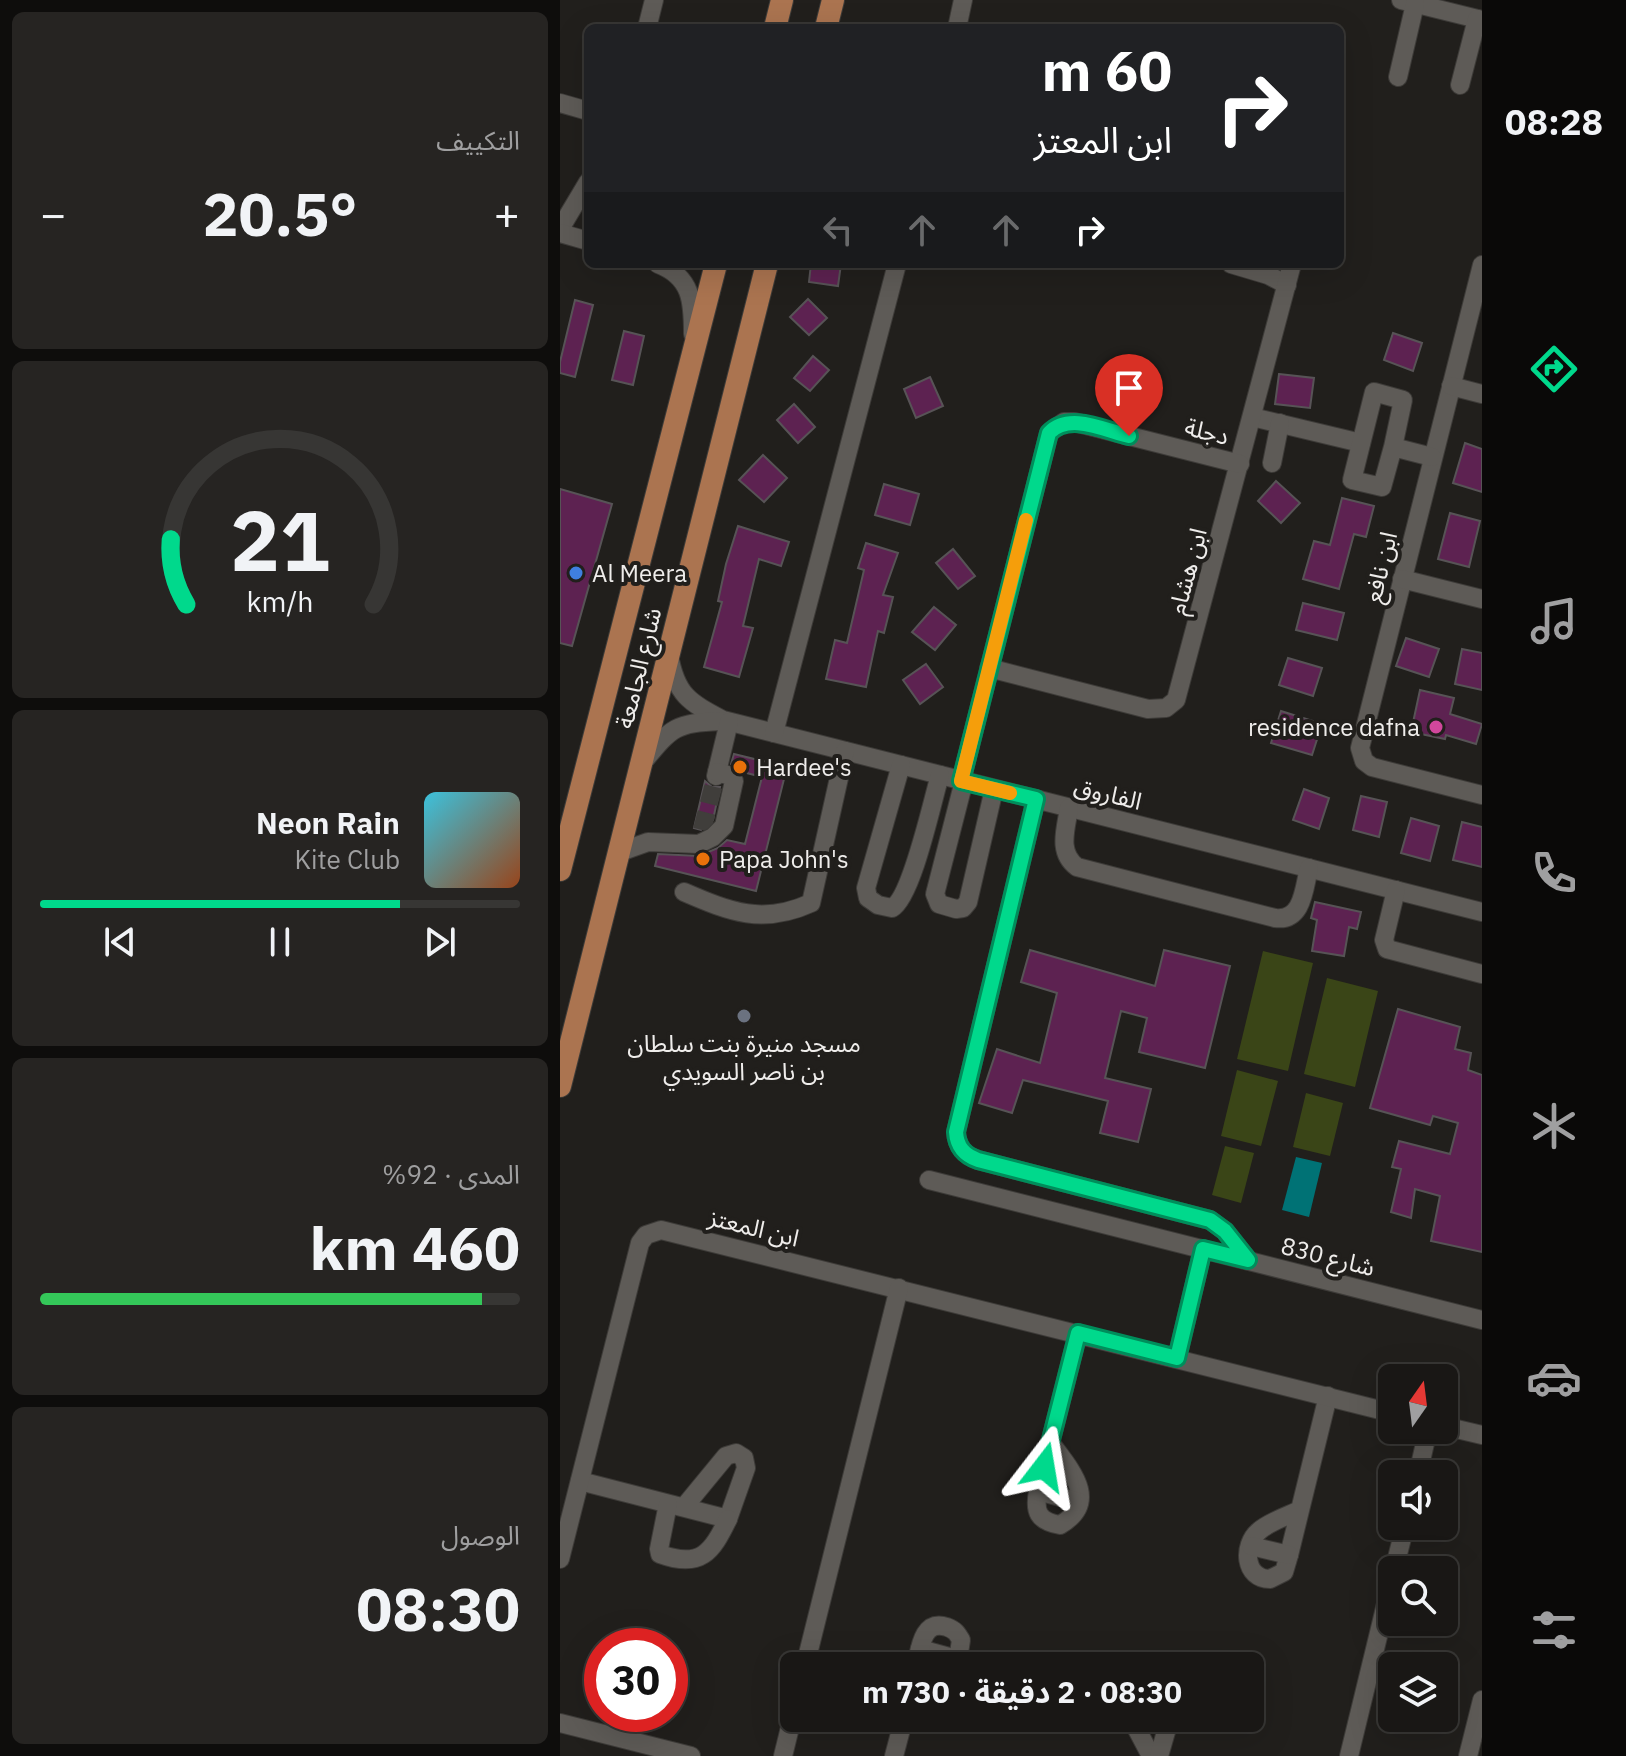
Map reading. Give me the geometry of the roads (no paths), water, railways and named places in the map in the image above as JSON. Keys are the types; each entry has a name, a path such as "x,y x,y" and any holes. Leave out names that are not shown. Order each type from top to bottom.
{"main road":[{"path":"776,24 782,0"},
{"path":"827,24 833,0"},
{"name":"شارع الجامعة","path":"560,870 715,268"},
{"name":"شارع الجامعة","path":"560,1086 766,268"}],"street":[{"path":"648,24 654,0"},
{"path":"958,24 963,0"},
{"path":"1398,77 1408,2 1479,20 1460,85"},
{"path":"560,103 584,110"},
{"path":"584,189 560,231 584,240"},
{"name":"ابن نافع","path":"1482,265 1361,737 1361,755 1372,767 1482,795"},
{"path":"664,268 679,278 691,294 693,358"},
{"path":"774,733 896,268"},
{"path":"1244,268 1287,285"},
{"name":"ابن هشام","path":"989,668 1148,709 1157,710 1172,705 1180,692 1291,268"},
{"path":"1451,386 1482,394"},
{"path":"1373,393 1403,400 1393,447 1381,487 1352,480 1373,393"},
{"path":"1252,417 1361,443"},
{"name":"دجلة","path":"994,789 968,902 963,908 956,909 939,904 935,894 1049,433 1056,426 1074,422 1240,464"},
{"path":"1272,463 1280,423"},
{"path":"1393,447 1432,457"},
{"path":"1402,579 1482,599"},
{"name":"الفاروق","path":"669,655 672,674 681,693 693,704 726,721 1482,912"},
{"path":"620,852 648,842 713,837 724,826 734,781 731,776 716,774 726,721"},
{"name":"الفاروق","path":"641,764 673,729 696,722 726,721"},
{"path":"684,892 723,909 749,915 790,913 811,903 845,751"},
{"path":"901,765 866,888 868,898 878,905 892,908 900,903 940,775"},
{"path":"1036,799 956,1132 960,1147 964,1153 978,1160 1210,1220 1225,1231 1248,1260"},
{"path":"1069,808 1064,847 1068,859 1077,867 1275,918 1288,918 1298,909 1309,868"},
{"path":"1396,890 1384,940 1387,949 1482,974"},
{"name":"شارع 830","path":"929,1180 1482,1320"},
{"name":"ابن المعتز","path":"560,1559 640,1243 653,1231 669,1231 1378,1409"},
{"path":"1177,1358 1203,1249"},
{"path":"808,1652 899,1288"},
{"path":"1050,1442 1076,1479 1080,1493 1077,1510 1060,1525 1043,1520 1036,1510 1038,1491 1050,1442 1078,1333"},
{"path":"1300,1510 1258,1531 1248,1562 1251,1571 1262,1579 1278,1577 1284,1572 1289,1555 1328,1396"},
{"path":"1458,1429 1482,1435"},
{"path":"736,1453 744,1458 746,1468 728,1519 714,1547 702,1557 692,1559 660,1554 659,1549 676,1506 726,1456 736,1453"},
{"path":"580,1481 728,1519"},
{"path":"1038,1491 1079,1502"},
{"path":"1251,1546 1289,1555"},
{"path":"920,1652 927,1630 940,1625 958,1633 961,1640 959,1652"},
{"path":"1349,1756 1378,1636"},
{"path":"1468,1756 1479,1726 1482,1700"},
{"path":"560,1723 691,1756"},
{"path":"783,1756 789,1732"},
{"path":"894,1756 900,1732"},
{"path":"1138,1732 1151,1756"},
{"path":"1159,1756 1166,1732"}],"water":[{"path":"1296,1157 1322,1163 1309,1217 1282,1210"}],"tunnel":[{"path":"702,830 716,776"}],"place":[{"name":"Al Meera","path":"576,573"},
{"name":"residence dafna","path":"1436,727"},
{"name":"Hardee's","path":"740,767"},
{"name":"Papa John's","path":"703,859"},
{"name":"مسجد منيرة بنت سلطان بن ناصر السويدي","path":"744,1016"}]}
